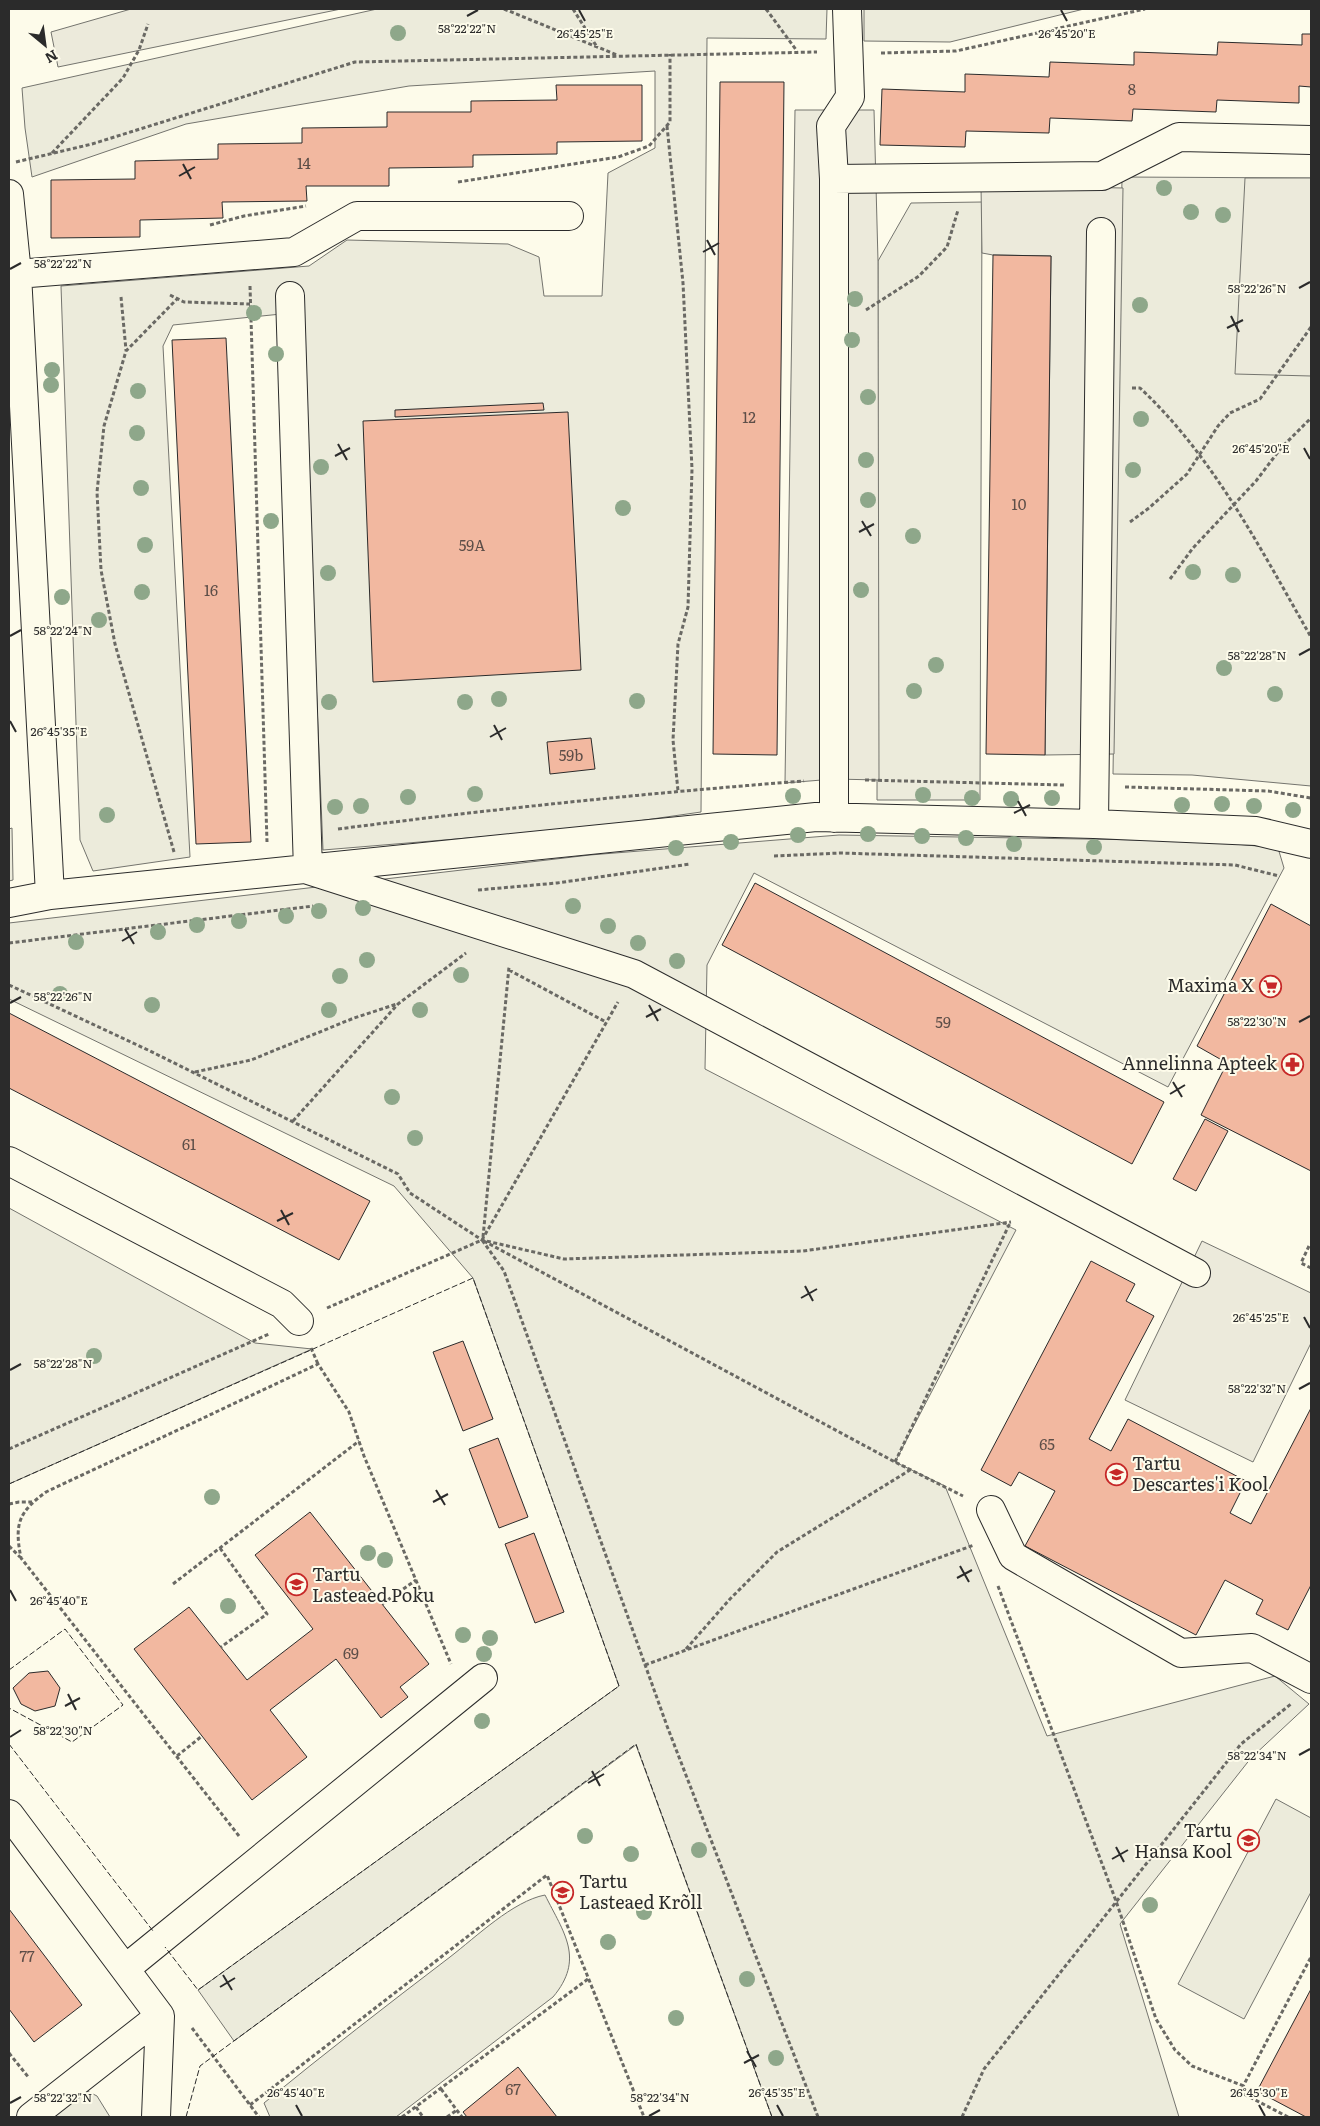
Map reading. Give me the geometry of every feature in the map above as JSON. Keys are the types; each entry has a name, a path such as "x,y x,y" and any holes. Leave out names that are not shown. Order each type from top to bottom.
{"street":[{"path":"834,818 834,179 830,126 850,97 847,9"},
{"path":"834,179 1102,176 1179,137 1311,140"},
{"path":"9,194 17,274 50,895"},
{"path":"17,274 294,252 357,216 569,216"},
{"path":"1094,824 1101,232"},
{"path":"290,296 308,870"},
{"path":"9,903 50,895 816,818 1094,824 1256,831 1311,844"},
{"path":"308,870 634,974 1196,1273"},
{"path":"9,1161 282,1304 299,1321"},
{"path":"991,1510 1013,1556 1181,1653 1252,1648 1311,1679"},
{"path":"125,1969 473,1686"},
{"path":"9,1814 160,2016 156,2117"},
{"path":"31,2117 160,2016"}],"path":[{"path":"504,9 620,56"},
{"path":"573,9 598,48"},
{"path":"766,9 797,51"},
{"path":"11,163 92,144 355,62 797,51 848,54 956,52 1146,9"},
{"path":"51,154 123,78 136,58 148,24"},
{"path":"667,126 683,283 692,469 688,607 678,644 674,740 678,791"},
{"path":"834,329 919,276 947,247 958,210 964,177"},
{"path":"249,256 267,843"},
{"path":"148,264 169,295 184,302 250,304"},
{"path":"119,266 126,351 103,436 97,492 100,570 115,644 175,857"},
{"path":"126,351 177,299"},
{"path":"1097,545 1149,508 1187,474 1218,426 1230,413 1260,399 1311,327"},
{"path":"1099,390 1140,388 1170,415 1200,454 1234,504 1311,637"},
{"path":"1170,579 1193,548 1256,480 1281,448 1311,418"},
{"path":"764,856 840,854 1236,865 1279,876"},
{"path":"470,890 557,883 698,863"},
{"path":"9,943 323,905"},
{"path":"293,1121 398,1004 463,956 503,932 509,970 482,1240 504,1272 645,1665 818,2117"},
{"path":"509,970 606,1022"},
{"path":"9,1449 482,1240 634,974"},
{"path":"9,985 194,1072 398,1174 410,1193 482,1240 910,1470 991,1510"},
{"path":"194,1072 251,1060 354,1018 398,1004"},
{"path":"482,1240 564,1259 783,1252 803,1251 1011,1222 895,1462"},
{"path":"1301,1263 1309,1246"},
{"path":"1301,1263 1311,1264"},
{"path":"1301,1263 1311,1268"},
{"path":"21,1558 18,1541 20,1520 32,1502 55,1488 318,1364 348,1412 416,1580 473,1686"},
{"path":"173,1584 359,1441"},
{"path":"685,1650 730,1599 777,1552 910,1470"},
{"path":"9,1504 32,1502"},
{"path":"645,1665 1003,1535"},
{"path":"9,1546 21,1558 258,1860"},
{"path":"220,1548 267,1614 221,1647"},
{"path":"996,1579 1116,1901 1156,2019 1175,2050 1192,2066 1244,2086"},
{"path":"382,1604 416,1580"},
{"path":"962,2117 984,2069 1241,1744 1296,1700"},
{"path":"177,1756 202,1736"},
{"path":"250,2105 547,1875 644,2117"},
{"path":"1288,2117 1240,2092 1311,1957"},
{"path":"402,2117 588,1979"},
{"path":"189,2024 259,2117"},
{"path":"440,2089 462,2117"},
{"path":"416,2107 423,2117"},
{"path":"448,2117 457,2110"}],"shaded area":[{"path":"131,9 341,9 58,67 51,32"},
{"path":"377,9 827,9 826,39 707,38 701,812 589,828 323,850 301,312 173,325 163,346 190,857 93,871 80,840 61,286 309,266 347,240 508,244 539,257 544,296 602,296 608,173 655,148 655,71 409,86 186,124 32,177 22,88"},
{"path":"864,9 1084,9 950,42 864,41"},
{"path":"795,110 874,110 878,261 879,780 834,779 785,783"},
{"path":"1122,177 1311,178 1311,786 1192,775 1113,774"},
{"path":"1245,178 1311,178 1311,376 1235,374"},
{"path":"981,185 1123,188 1114,754 1045,755 1051,256 993,255 982,253"},
{"path":"982,202 980,800 877,800 878,261 911,203"},
{"path":"12,828 13,880 9,881 9,829"},
{"path":"839,835 1204,841 1278,848 1284,868 1168,1087 754,873 707,965 705,1069 1016,1230 895,1462 945,1486 1047,1736 1275,1676 1309,1704 1251,1758 1120,1924 1179,2117 772,2117 636,1745 234,2041 198,1990 619,1686 473,1278 394,1186 9,999 9,923 590,855"},
{"path":"9,1208 255,1343 312,1349 9,1484"},
{"path":"1202,1241 1311,1293 1311,1343 1253,1462 1125,1400"},
{"path":"1276,1799 1311,1818 1311,1892 1244,2019 1178,1984"},
{"path":"545,1895 564,1934 570,1958 563,1983 553,1997 396,2117 270,2117 264,2103 287,2084 495,1921 520,1904"},
{"path":"87,2091 97,2096 110,2117 44,2117"}],"building":[{"path":"1302,34 1311,34 1311,87 1299,86 1299,103 1217,100 1216,112 1133,109 1132,121 1050,118 1049,133 966,131 965,147 880,145 882,89 965,92 965,74 1049,77 1050,62 1134,65 1134,52 1217,55 1218,42 1302,45"},
{"path":"720,82 784,82 777,755 713,754"},
{"path":"556,85 642,85 642,141 557,142 557,154 473,155 473,167 389,168 389,186 306,186 307,201 222,202 223,218 140,220 140,237 51,238 51,180 135,179 135,161 218,159 218,144 302,143 302,128 387,127 387,112 471,112 471,101 557,100"},
{"path":"993,255 1051,256 1045,755 986,754"},
{"path":"226,338 251,842 196,844 172,340"},
{"path":"543,403 544,410 395,417 395,410"},
{"path":"568,412 581,670 373,682 363,421"},
{"path":"591,738 595,769 550,774 547,742"},
{"path":"755,883 1164,1102 1132,1164 722,945"},
{"name":"Maxima X","path":"1271,904 1311,926 1311,1171 1201,1115 1227,1063 1197,1046"},
{"path":"9,1013 370,1201 339,1260 9,1088"},
{"path":"1205,1119 1228,1131 1196,1191 1173,1179"},
{"path":"1091,1261 1135,1284 1126,1301 1154,1316 1089,1439 1111,1451 1128,1419 1246,1481 1230,1513 1251,1524 1311,1408 1311,1585 1288,1630 1256,1614 1263,1600 1225,1580 1196,1635 1025,1546 1055,1491 1019,1472 1011,1486 981,1470"},
{"path":"463,1341 493,1419 463,1431 433,1352"},
{"path":"498,1438 528,1517 499,1528 469,1449"},
{"path":"310,1512 429,1664 400,1687 408,1697 381,1718 336,1659 270,1710 307,1757 252,1800 134,1649 189,1607 247,1680 313,1629 255,1555"},
{"path":"534,1533 564,1612 535,1623 505,1544"},
{"path":"48,1671 60,1688 55,1706 35,1711 21,1704 13,1688 29,1673"},
{"path":"9,1909 82,2005 34,2042 9,2009"},
{"path":"1311,1989 1311,2117 1306,2117 1257,2091"},
{"path":"518,2067 557,2117 467,2117 463,2112"}],"fence":[{"path":"9,1484 473,1278 619,1686 198,1990 165,1947"},
{"path":"9,1670 65,1629 123,1705 72,1742 9,1708"},
{"path":"9,1744 153,1931"},
{"path":"186,2117 200,2066 636,1744 772,2117"}],"place":[{"name":"Maxima X","path":"1270,986"},
{"name":"Annelinna Apteek","path":"1293,1064"},
{"name":"Tartu Descartes'i Kool","path":"1116,1474"},
{"name":"Tartu Lasteaed Poku","path":"296,1585"},
{"name":"Tartu Hansa Kool","path":"1248,1841"},
{"name":"Tartu Lasteaed Krõll","path":"563,1892"}]}
